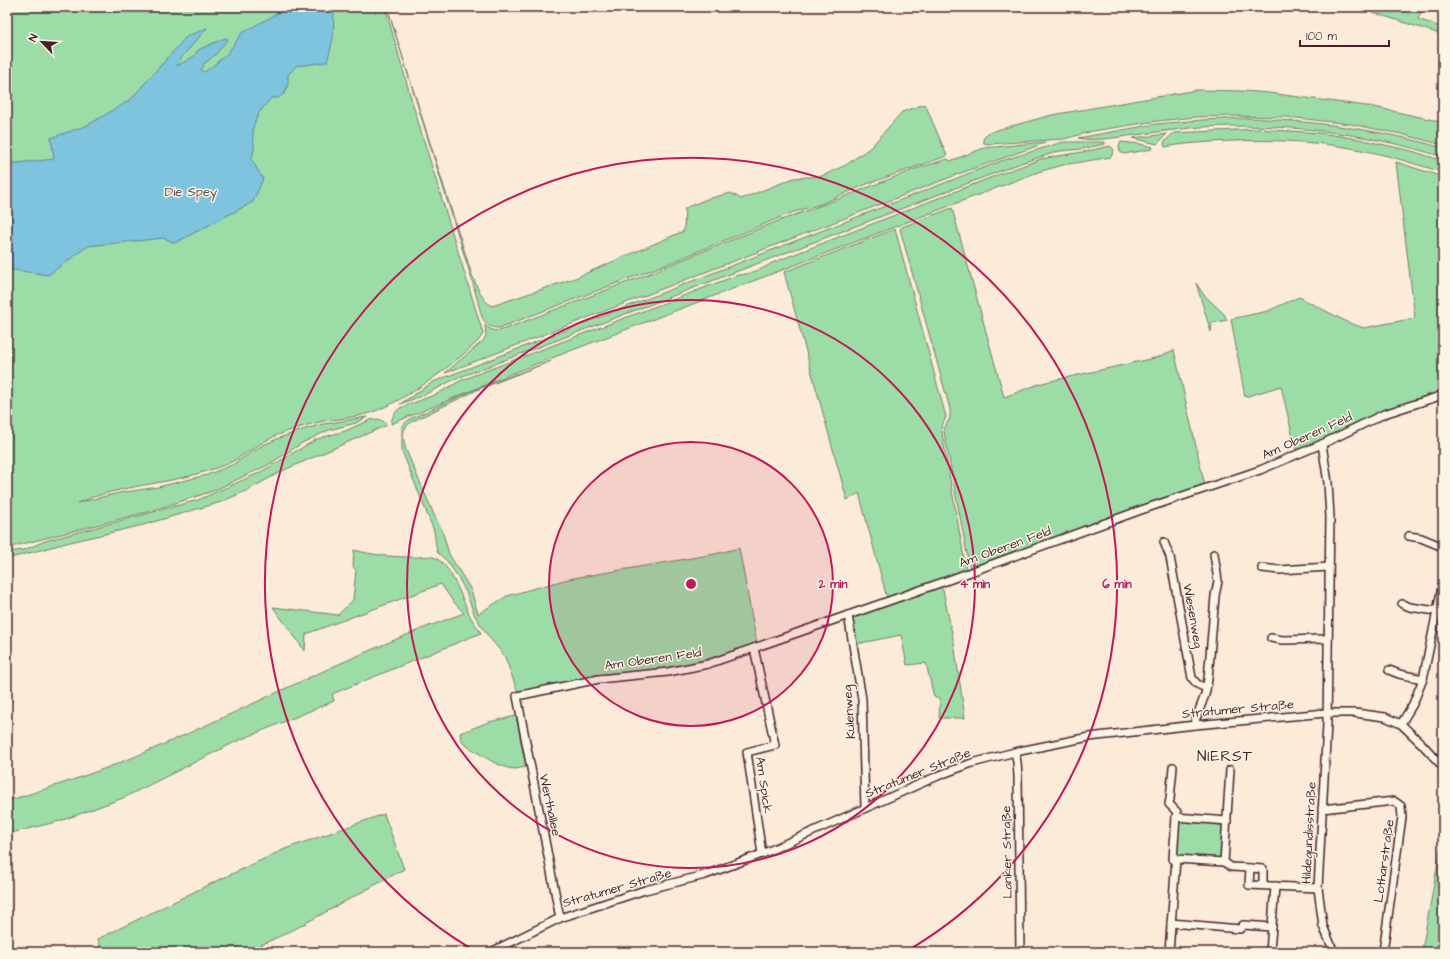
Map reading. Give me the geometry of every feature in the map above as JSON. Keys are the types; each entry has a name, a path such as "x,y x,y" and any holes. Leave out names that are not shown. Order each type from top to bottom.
{"street":[{"name":"Am Oberen Feld","path":"517,696 599,679 668,672 708,664 1035,550 1142,510 1260,470 1322,444 1384,414 1443,395"},
{"name":"Hildegundisstraße","path":"1322,444 1328,483 1330,518 1327,640 1327,724 1318,888 1323,926 1334,952"},
{"path":"1409,536 1421,538 1443,547"},
{"name":"Wiesenweg","path":"1164,542 1170,557 1192,678 1197,684 1206,688"},
{"name":"Wiesenweg","path":"1195,725 1208,679 1215,596 1218,587 1214,554"},
{"path":"1262,568 1279,570 1329,567"},
{"path":"1443,582 1436,611 1424,679 1413,704 1401,724 1443,767"},
{"path":"1402,604 1410,607 1436,611"},
{"name":"Kulenweg","path":"848,614 862,699 866,808"},
{"path":"1271,638 1282,640 1327,640"},
{"name":"Am Spick","path":"754,648 775,745 746,752 762,854"},
{"path":"1389,670 1399,674 1424,679"},
{"name":"Werthallee","path":"517,696 560,918"},
{"name":"Stratumer Straße","path":"491,952 560,918 645,890 705,875 762,854 940,775 972,763 1015,752 1089,737 1195,725 1326,713 1355,713 1385,717 1401,724"},
{"name":"Lanker Straße","path":"1015,752 1018,762 1020,952"},
{"path":"1173,767 1169,804 1177,812 1173,859 1224,862 1231,867 1264,869 1263,885"},
{"path":"1224,862 1230,770"},
{"name":"Lotharstraße","path":"1322,809 1394,801 1401,806 1402,817 1383,952"},
{"path":"1176,817 1227,821"},
{"path":"1169,952 1176,859"},
{"path":"1250,868 1249,885 1318,888"},
{"path":"1270,952 1275,886"},
{"path":"1171,923 1240,929 1243,925 1272,927"}],"green space":[{"name":"Die Spey","path":"7,7 385,7 413,105 482,330 483,334 479,340 456,361 426,383 380,409 366,414 319,422 288,431 270,438 232,462 191,476 109,492 77,503 119,493 158,487 207,475 232,465 261,446 279,438 323,424 367,417 356,423 329,430 302,443 268,465 213,491 151,511 7,548"},
{"path":"387,7 472,275 482,296 492,306 575,278 684,231 685,208 707,199 731,193 741,199 794,178 822,176 846,165 871,147 902,112 925,104 947,156 867,184 821,204 791,213 675,261 499,328 489,326 482,317 472,280"},
{"path":"1356,7 1423,7 1418,19 1443,28 1443,35"},
{"path":"1197,90 1269,93 1374,107 1443,122 1443,145 1401,134 1350,124 1287,117 1233,116 1196,117 1157,121 1093,131 1064,139 988,144 984,143 983,139 988,133 1052,115"},
{"path":"1246,118 1296,121 1370,131 1419,141 1443,148 1443,157 1413,148 1354,135 1263,126 1201,127 1106,139 1092,140 1078,138 1156,124"},
{"path":"1257,129 1321,133 1358,139 1412,151 1443,161 1443,172 1376,153 1347,147 1289,141 1230,141 1165,147 1164,144 1165,141 1174,133"},
{"path":"1167,134 1157,144 1133,138"},
{"path":"1045,142 961,173 445,373 483,341 486,336 485,325 493,330 502,330 638,278 773,223 918,168 948,159 950,161 984,148"},
{"path":"1063,142 1105,142 1105,144 1082,149 1060,151 1021,163 455,379 424,395 400,404 433,382 1001,161"},
{"path":"1121,142 1153,147 1152,149 1124,154 1120,152 1119,146"},
{"path":"1110,146 1114,150 1111,157 1063,165 1038,172 523,369 391,424 394,414 400,408 437,394 472,376 738,275 747,274 764,268 772,263 1041,159"},
{"path":"1396,162 1443,177 1443,392 1296,451 1281,386 1245,397 1231,319 1268,311 1299,297 1347,322 1364,328 1415,318"},
{"path":"952,208 1004,397 1042,383 1159,357 1174,350 1205,486 970,570 944,432 950,418 950,409 900,229"},
{"path":"895,229 946,417 941,428 966,569 965,572 887,598 859,493 847,500 784,272"},
{"path":"1196,283 1203,294 1224,314 1227,320 1212,323 1211,332"},
{"path":"551,361 477,390 413,421 404,430 403,437 406,450 442,530 449,554 471,590 478,614 507,596 568,579 715,554 739,548 757,644 692,666 522,692 517,690 505,657 488,636 475,616 466,592 458,577 447,561 437,552 434,531 402,451 402,429 404,424 410,419 476,389"},
{"path":"378,419 387,425 282,471 248,490 221,502 143,525 66,543 7,559 7,552 24,550 45,541 198,500 259,473 317,439 345,431 370,420"},
{"path":"354,550 390,556 430,556 439,560 451,574 471,618 481,633 332,694 334,701 235,742 123,798 60,821 7,834 7,801 44,790 135,757 346,661 464,613 452,600 441,584 306,634 305,651 273,607 338,615 353,600 356,570 353,567"},
{"path":"940,587 943,590 954,643 965,718 939,718 940,699 934,697 926,663 907,665 901,635 856,644 852,620 855,617"},
{"path":"516,716 526,767 515,769 508,768 493,762 464,744 461,740 460,733 489,722"},
{"path":"384,814 404,869 293,930 246,952 102,952 98,939 204,887 285,849"},
{"path":"1178,819 1224,823 1221,859 1175,855"},
{"path":"1443,834 1443,952 1422,952 1422,950"}],"water":[{"path":"289,7 328,7 334,12 333,39 327,62 296,66 288,75 288,85 284,94 278,98 271,98 254,123 254,148 251,159 263,179 253,202 175,243 164,238 88,246 48,275 7,269 7,164 54,159 51,138 88,125 130,100 186,37 207,28 181,58 177,66 193,57 198,50 225,38 228,39 215,55 205,63 201,70 205,72 226,55 242,33"}],"district":[{"name":"NIERST","path":"1225,756"}]}
